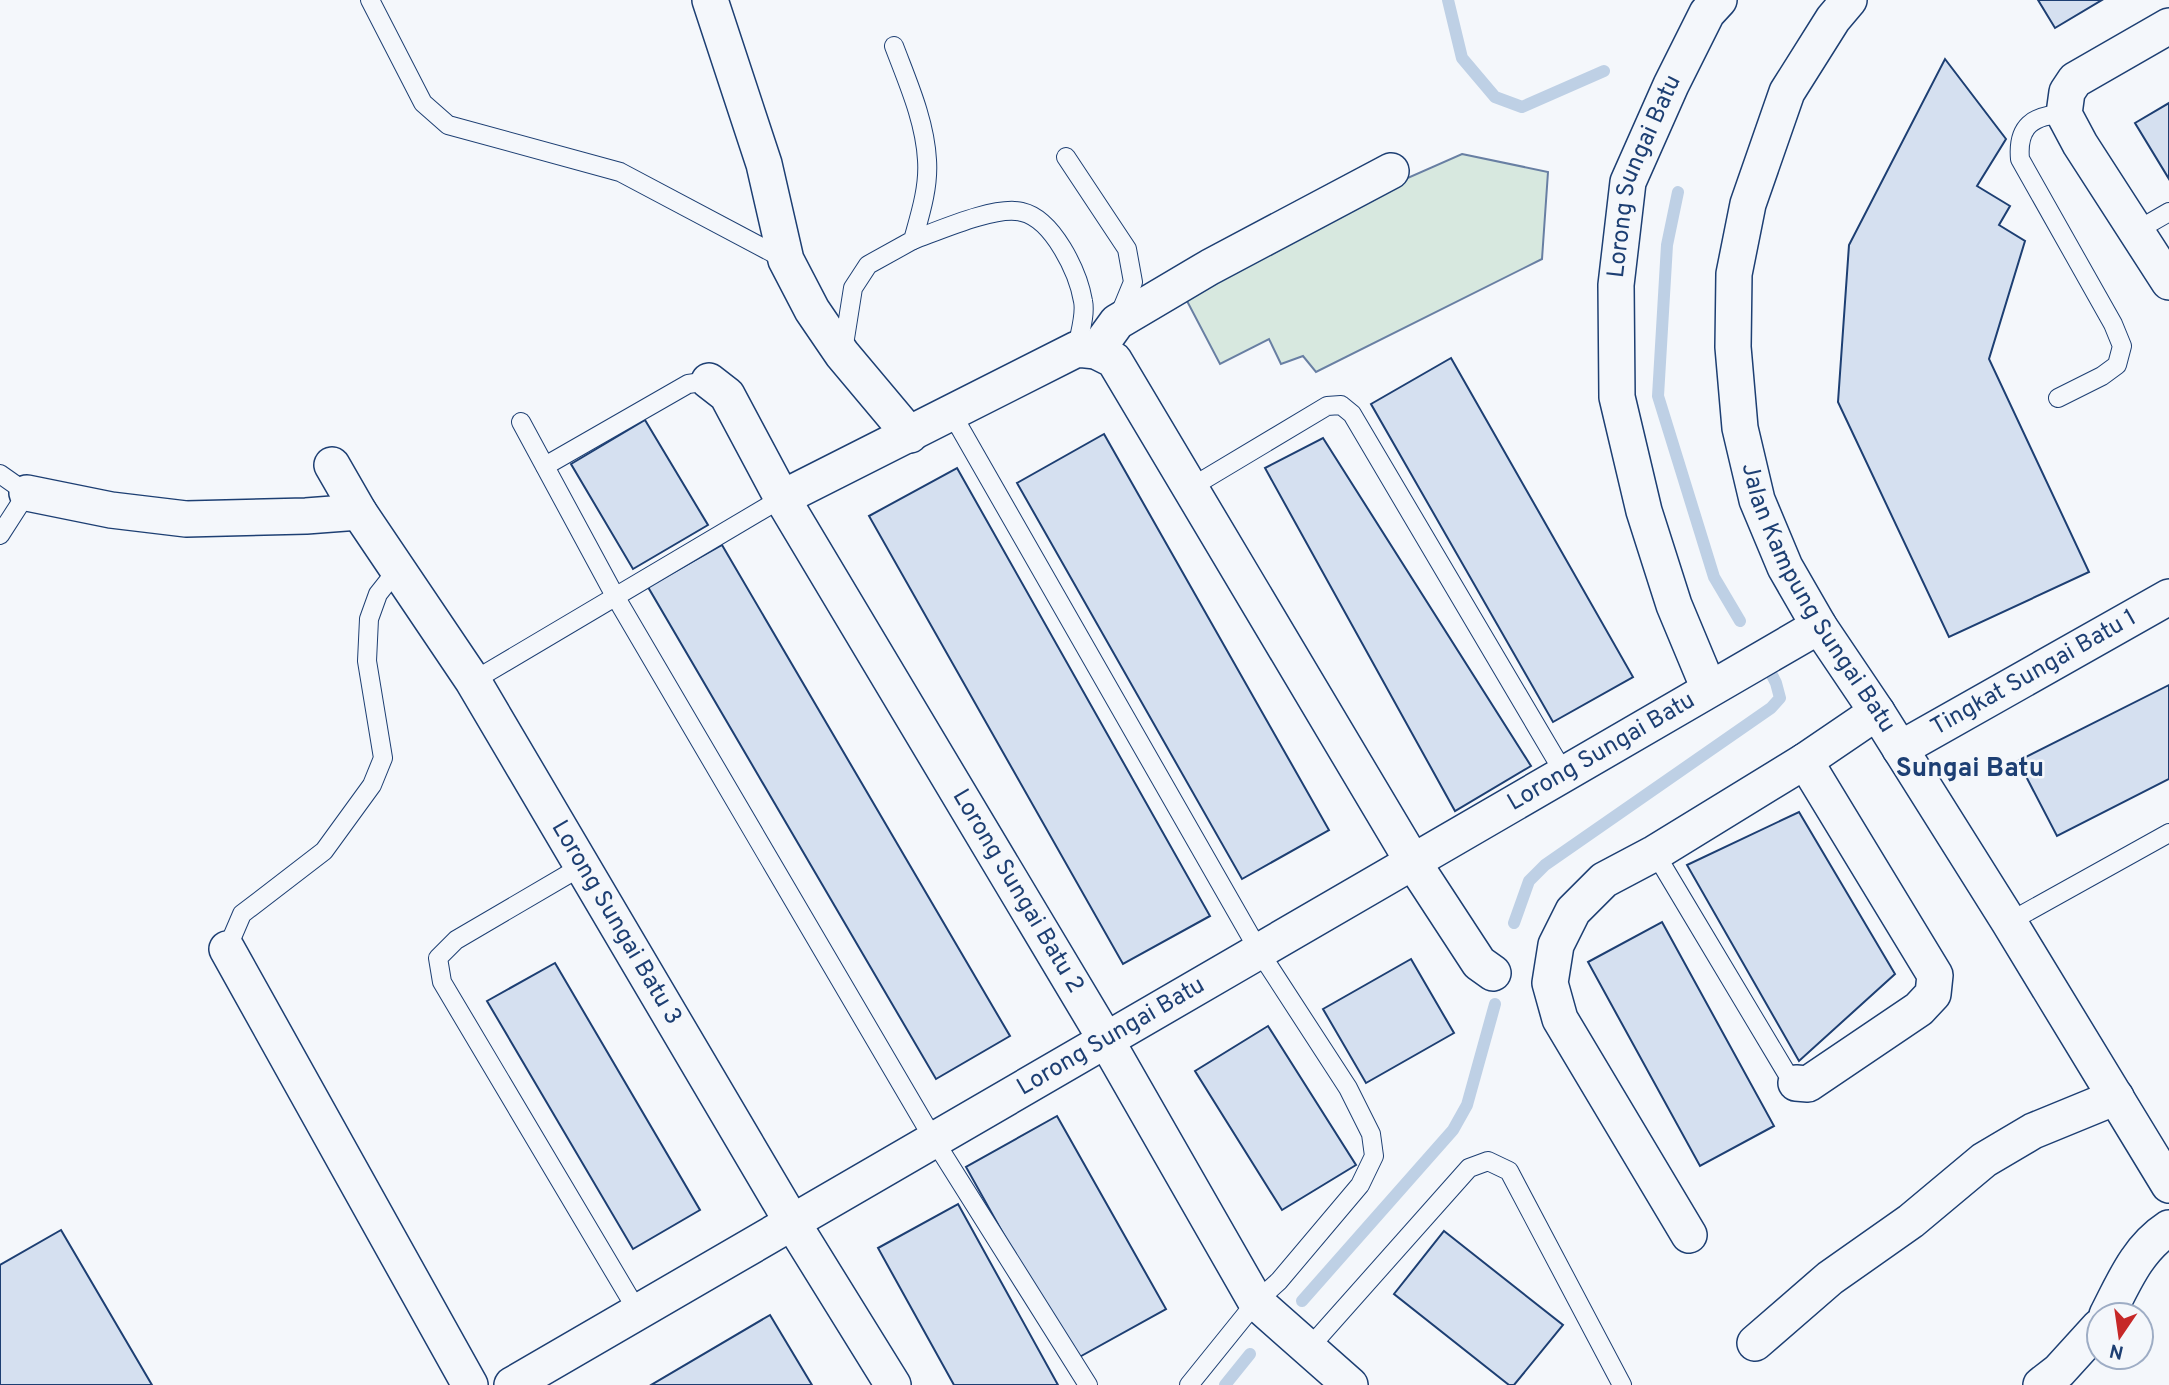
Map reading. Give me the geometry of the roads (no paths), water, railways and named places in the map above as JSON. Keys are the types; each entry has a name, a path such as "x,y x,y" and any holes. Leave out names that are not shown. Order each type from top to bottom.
{"street":[{"path":"710,0 764,164 786,260 812,310 842,354 910,435"},
{"name":"Lorong Sungai Batu","path":"1709,689 1674,605 1644,510 1617,397 1616,285 1628,182 1671,85 1707,13 1719,0"},
{"name":"Jalan Kampung Sungai Batu","path":"1832,6 1787,92 1748,204 1734,274 1733,347 1740,428 1757,500 1785,567 1819,626 1900,748 2169,1185"},
{"path":"2169,26 2076,80 2067,92 2064,114 2080,144 2169,282"},
{"path":"782,498 1086,350 1116,323 1210,267 1391,171"},
{"path":"1086,350 1114,360 1413,862 1479,963 1521,978 1560,1019 1689,1235"},
{"name":"Lorong Sungai Batu 2","path":"709,381 727,395 782,498 1106,1040 1256,1303 1350,1385"},
{"name":"Lorong Sungai Batu 3","path":"332,465 359,512 473,681 793,1222 884,1382"},
{"path":"13,484 111,510 186,519 359,512"},
{"name":"Tingkat Sungai Batu 1","path":"1900,748 2169,597"},
{"name":"Lorong Sungai Batu","path":"512,1385 549,1376 638,1312 1819,626"},
{"path":"1521,978 1556,945 1573,911 1604,880 1655,853 1805,761 1877,712"},
{"path":"1796,1083 1808,1084 1919,1009 1933,994 1934,975 1805,761"},
{"path":"227,949 470,1385"},
{"path":"1755,1343 1830,1278 1910,1221 1984,1160 2033,1131 2116,1097"},
{"path":"2114,1301 2139,1255 2158,1235 2169,1228"},
{"path":"2041,1385 2059,1371 2085,1342"}],"lane":[{"path":"370,0 423,103 448,125 620,172 786,260"},
{"path":"894,46 921,118 928,162 923,200 913,240"},
{"path":"2058,398 2102,376 2117,365 2122,346 2113,324 2020,159 2019,143 2023,130 2043,114 2064,114"},
{"path":"1066,157 1127,249 1133,282 1116,323"},
{"path":"842,354 853,288 868,265 913,240 991,214 1021,211 1046,224 1076,276 1084,304 1086,350"},
{"path":"2136,232 2169,212"},
{"path":"545,466 688,384 709,381"},
{"path":"1190,488 1327,406 1341,405 1352,414 1564,773"},
{"path":"952,414 1259,951 1348,1088 1371,1134 1374,1156 1360,1185 1279,1281 1256,1303 1189,1385"},
{"path":"521,422 615,596 934,1140 1088,1385"},
{"path":"0,536 13,484"},
{"path":"473,681 782,498"},
{"path":"227,949 242,914 324,851 373,785 383,758 367,661 369,619 378,594 397,570"},
{"path":"2008,922 2169,833"},
{"path":"1655,853 1786,1072 1796,1083"},
{"path":"584,866 456,940 438,958 443,982 638,1312"},
{"path":"1310,1348 1469,1168 1488,1161 1509,1171 1622,1385"}],"waterway":[{"path":"1448,0 1462,58 1495,97 1522,107 1604,71"},
{"path":"1678,192 1667,245 1658,396 1714,577 1740,621"},
{"path":"1514,923 1529,881 1545,865 1771,708 1780,698 1770,671"},
{"path":"1302,1301 1453,1130 1467,1105 1495,1004"},
{"path":"1225,1385 1250,1354"}],"district":[{"name":"Sungai Batu","path":"1970,769"}]}
